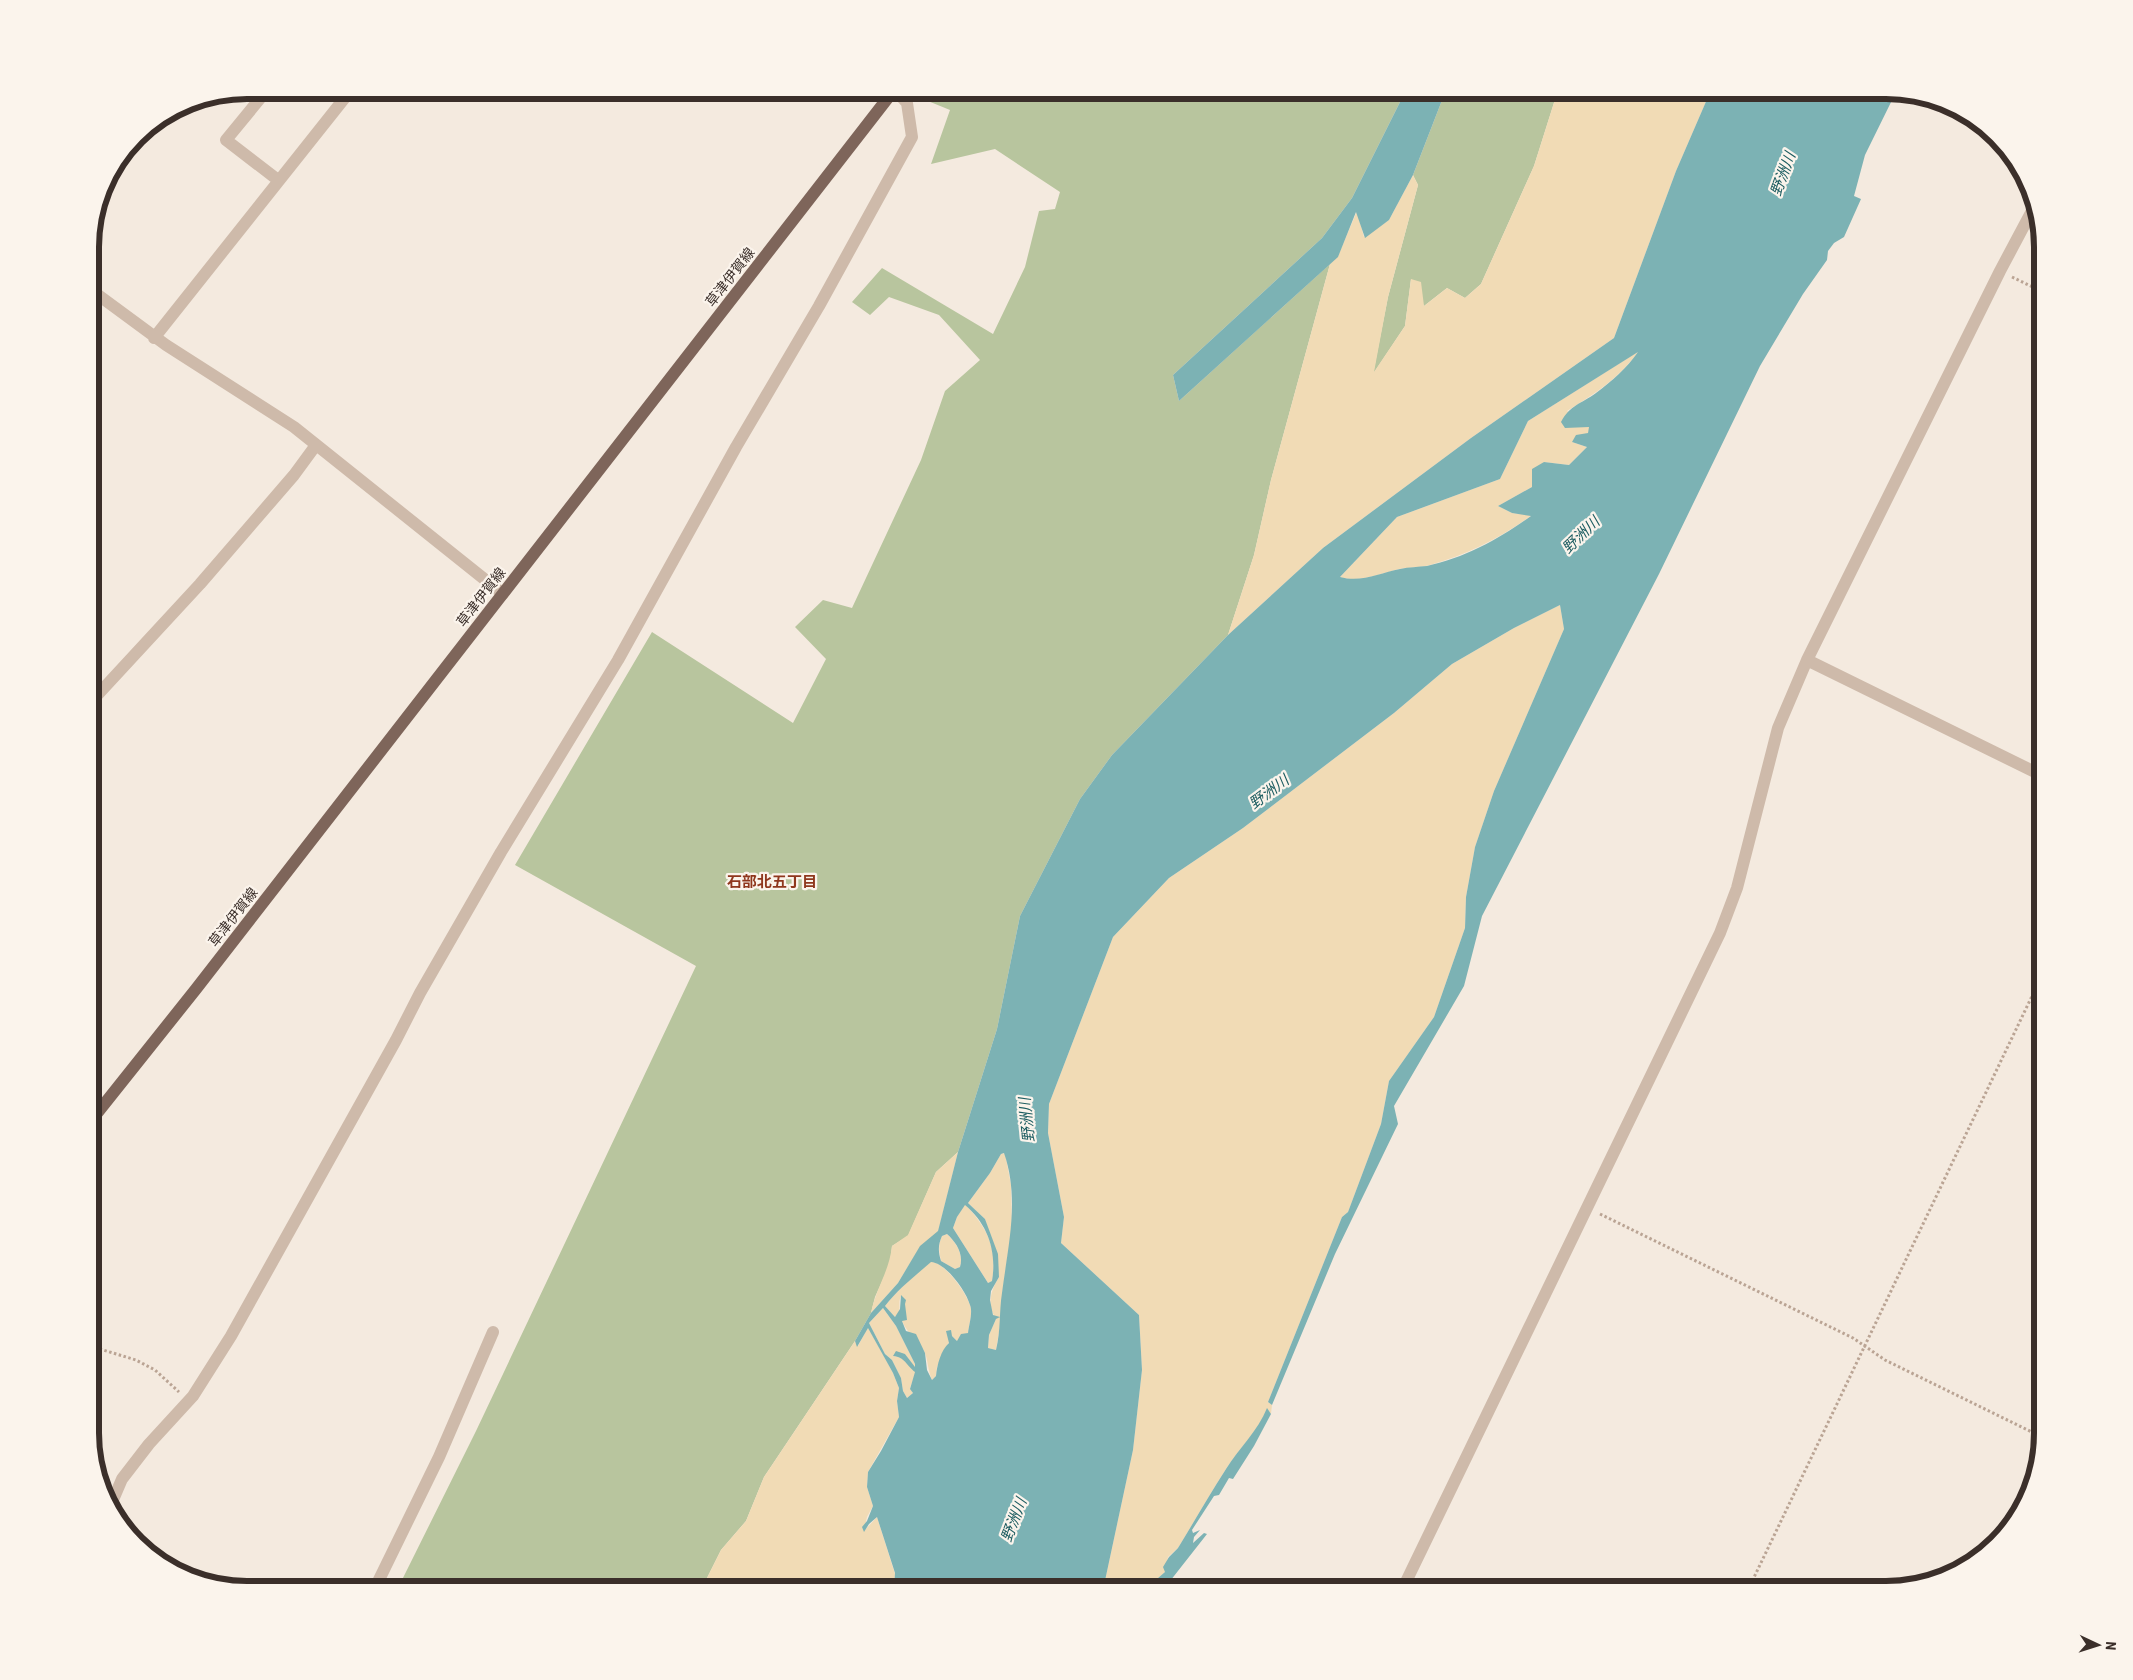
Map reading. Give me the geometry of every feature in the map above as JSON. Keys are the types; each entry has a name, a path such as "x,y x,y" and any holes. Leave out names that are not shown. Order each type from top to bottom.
{"main road":[{"name":"草津伊賀線","path":"99,1110 888,99"}],"street":[{"path":"260,99 226,140 278,180"},
{"path":"154,338 344,99"},
{"path":"114,1498 122,1479 150,1444 189,1401 231,1336 424,984 501,852 618,660 736,447 819,306 912,136 907,103 903,99"},
{"path":"1406,1581 1720,933 1737,888 1778,728 1807,660 2000,271 2030,214"},
{"path":"99,296 154,338 294,427 503,594"},
{"path":"99,693 206,576 294,475 316,445"},
{"path":"1807,660 2034,772"},
{"path":"378,1581 440,1456 493,1332"}],"path":[{"path":"2000,271 2034,288"},
{"path":"1752,1581 2034,991"},
{"path":"1586,1207 1853,1338 1885,1360 2034,1433"},
{"path":"99,1349 136,1360 155,1370 189,1401"}],"green space":[{"path":"923,99 1402,99 1352,198 1322,238 1173,375 1179,401 1330,264 1271,480 1254,555 1228,635 1112,755 1080,799 1020,916 997,1029 958,1152 936,1172 908,1236 892,1246 890,1264 875,1297 871,1313 855,1341 764,1477 746,1521 721,1550 706,1581 401,1581 476,1431 696,966 515,865 652,632 793,723 826,659 795,627 823,600 852,608 921,460 945,391 980,360 939,315 889,297 870,315 852,302 882,268 993,334 1025,267 1039,211 1055,209 1060,192 995,149 931,164 950,110"},
{"path":"1443,99 1555,99 1534,166 1481,284 1465,298 1447,288 1424,306 1411,279 1405,326 1373,374 1388,297 1418,185 1413,175"}],"sand":[{"path":"1555,99 1707,99 1676,171 1614,338 1471,438 1323,548 1228,635 1254,555 1271,480 1330,264 1338,256 1357,211 1364,237 1389,220 1413,175 1418,185 1388,297 1374,372 1405,326 1411,279 1421,282 1424,306 1447,288 1465,298 1481,284 1534,166"},
{"path":"1639,351 1624,369 1606,384 1567,411 1590,427 1588,433 1572,442 1587,447 1569,465 1544,462 1532,487 1498,506 1512,513 1532,515 1483,545 1444,561 1362,578 1347,579 1340,577 1397,517 1500,479 1528,421"},
{"path":"1560,605 1564,629 1494,791 1475,847 1466,897 1465,928 1434,1017 1389,1081 1381,1124 1348,1212 1342,1217 1268,1402 1272,1405 1271,1414 1267,1409 1254,1433 1231,1461 1178,1548 1168,1557 1165,1572 1154,1581 1105,1581 1133,1450 1142,1370 1139,1315 1061,1243 1064,1217 1048,1133 1049,1104 1113,937 1169,878 1243,828 1394,713 1452,664 1514,628"},
{"path":"958,1152 938,1232 920,1247 898,1283 871,1313 888,1264 892,1246 908,1235 936,1172"},
{"path":"1005,1153 1011,1185 1012,1228 996,1350 988,1348 989,1335 996,1319 990,1303 999,1277 985,1219 968,1203 1001,1154"},
{"path":"965,1204 985,1230 992,1248 992,1281 988,1283 953,1228"},
{"path":"947,1234 960,1253 960,1267 955,1269 941,1261 940,1242 942,1236"},
{"path":"931,1261 943,1267 954,1279 968,1299 971,1311 968,1333 957,1341 952,1336 937,1367 936,1376 932,1380 925,1353 902,1321 905,1308 903,1299 901,1296 899,1312 895,1317 885,1306 901,1288"},
{"path":"883,1308 896,1326 915,1364 915,1368 905,1354 893,1356 904,1360 916,1372 910,1388 913,1393 907,1398 903,1391 901,1378 892,1360 885,1354 869,1323"},
{"path":"868,1327 899,1388 897,1401 899,1417 868,1472 867,1487 873,1506 867,1517 864,1531 877,1517 895,1574 895,1581 706,1581 721,1550 746,1521 764,1477 855,1341 858,1346"}],"water":[{"path":"1402,99 1443,99 1413,175 1389,220 1365,238 1356,212 1338,257 1179,401 1173,375 1322,238 1352,198"},
{"name":"野洲川","path":"1707,99 1893,99 1865,155 1854,196 1861,199 1844,237 1834,243 1828,251 1827,260 1803,294 1760,366 1659,574 1482,916 1464,986 1394,1106 1398,1124 1335,1254 1272,1405 1268,1402 1342,1217 1348,1212 1381,1124 1389,1081 1434,1017 1465,928 1466,897 1475,847 1494,791 1564,629 1560,605 1514,628 1452,664 1394,713 1243,828 1169,878 1113,937 1049,1104 1048,1133 1064,1217 1061,1243 1139,1315 1142,1370 1133,1450 1105,1581 895,1581 895,1573 877,1517 864,1532 862,1527 867,1521 873,1506 867,1487 868,1472 899,1417 897,1401 899,1388 893,1373 868,1328 857,1347 855,1341 871,1313 898,1283 920,1246 938,1231 958,1152 997,1029 1020,916 1080,799 1112,755 1228,635 1323,548 1471,438 1614,338 1676,171","holes":["1638,352 1613,379 1596,393 1572,408 1564,416 1561,422 1565,428 1589,427 1588,433 1576,435 1572,442 1587,447 1569,465 1544,462 1532,469 1532,487 1498,506 1512,513 1531,516 1482,546 1455,558 1427,566 1410,567 1370,577 1355,579 1340,577 1397,517 1500,479 1528,421","1004,1153 1009,1170 1012,1205 1000,1317 993,1315 990,1300 991,1291 999,1277 998,1254 985,1219 968,1203 1001,1154","965,1205 980,1221 985,1230 992,1249 992,1281 988,1283 953,1228 957,1217","947,1234 956,1245 961,1257 960,1267 955,1269 941,1261 939,1248 942,1236","931,1262 949,1272 968,1299 971,1308 968,1333 961,1334 957,1341 952,1336 951,1330 946,1331 949,1343 938,1363 936,1376 932,1380 927,1370 925,1353 916,1334 906,1331 902,1321 907,1320 906,1300 901,1295 900,1309 895,1317 885,1306 901,1288","883,1308 896,1326 915,1364 915,1367 905,1354 896,1351 893,1356 903,1360 915,1372 910,1389 913,1393 907,1398 903,1391 901,1378 892,1360 885,1354 869,1323","1000,1317 996,1350 988,1348 989,1335 996,1319"]},
{"path":"1267,1408 1271,1414 1254,1446 1233,1479 1229,1478 1219,1495 1214,1496 1192,1530 1193,1533 1200,1530 1194,1537 1193,1543 1204,1533 1207,1534 1170,1581 1154,1581 1165,1572 1163,1567 1169,1557 1178,1548 1231,1461 1254,1432"}],"district":[{"name":"石部北五丁目","path":"772,882"}]}
